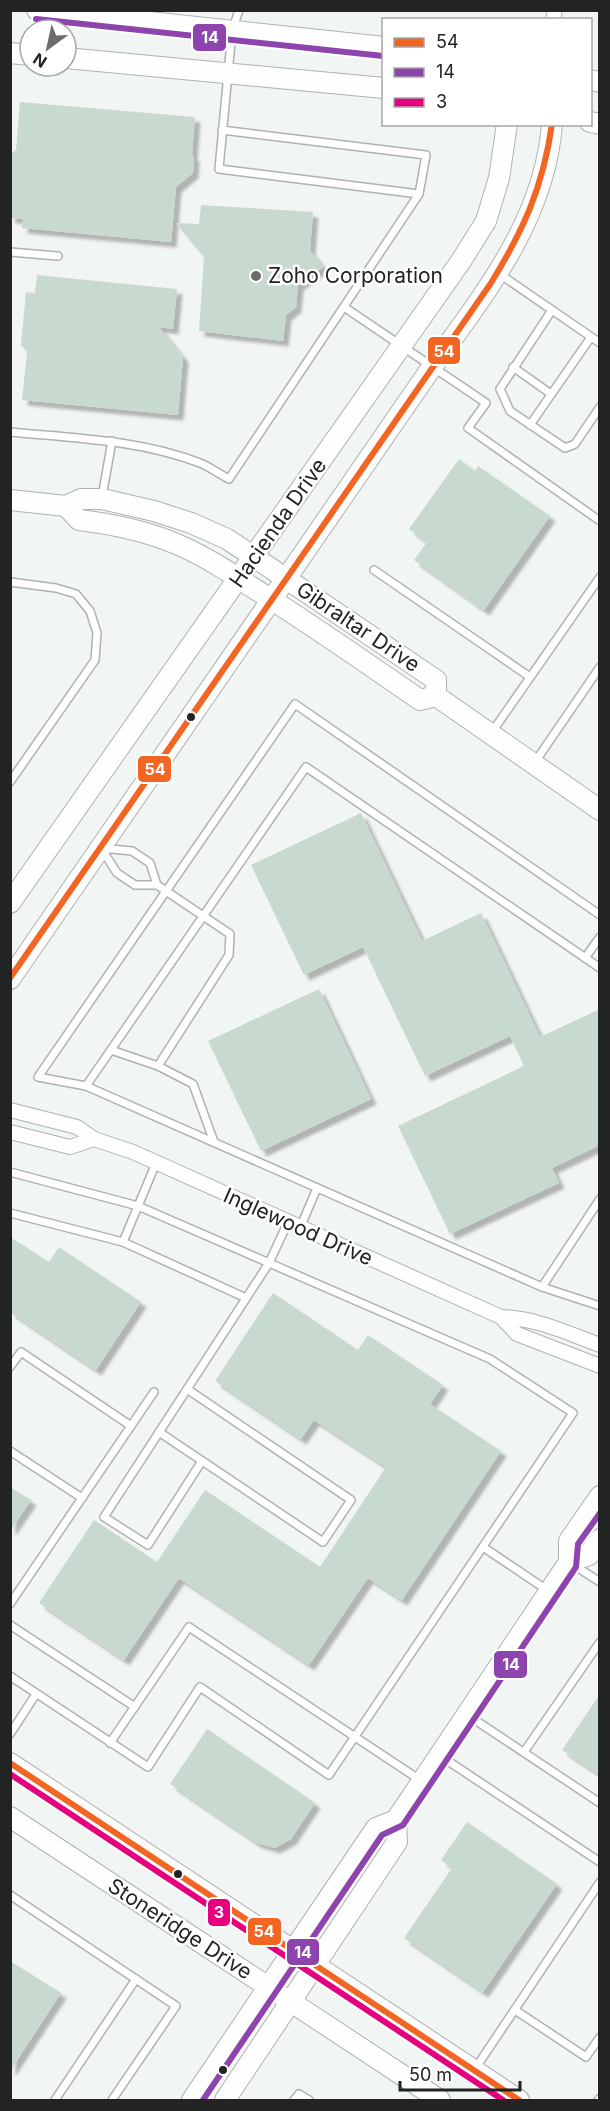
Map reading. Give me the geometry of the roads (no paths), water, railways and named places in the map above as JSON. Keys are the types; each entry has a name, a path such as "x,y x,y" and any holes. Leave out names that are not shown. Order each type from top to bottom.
{"main road":[{"path":"49,11 382,47"},
{"path":"78,59 382,88"},
{"name":"Hacienda Drive","path":"10,903 461,261 486,221 499,178 507,126"},
{"name":"Hacienda Drive","path":"10,979 498,273 519,239 540,188 550,150 552,126"},
{"name":"Gibraltar Drive","path":"10,500 66,506 81,499 102,499 154,511 191,523 227,540 287,578 436,680 436,696"},
{"name":"Gibraltar Drive","path":"66,506 79,520 99,522 180,545 212,562 420,700 436,696 600,810"},
{"path":"192,2100 376,1828 396,1820 440,1756 569,1562 569,1541 600,1496"},
{"path":"569,1562 589,1555 600,1539"},
{"name":"Stoneridge Drive","path":"10,1764 519,2100"},
{"name":"Stoneridge Drive","path":"10,1817 440,2100"},
{"path":"225,2100 397,1842 396,1820"}],"street":[{"name":"Inglewood Drive","path":"10,1110 77,1127 94,1139 133,1152 501,1317 517,1334 600,1366"},
{"path":"10,1132 70,1147 94,1139"},
{"name":"Inglewood Drive","path":"501,1317 520,1317 600,1345"}],"lane":[{"path":"239,10 232,31 219,169 419,194"},
{"path":"10,432 112,441 146,448 201,464 228,479 419,194 426,155 222,130"},
{"path":"10,252 58,256"},
{"path":"498,273 600,343"},
{"path":"344,307 486,403 468,428 600,521"},
{"path":"552,310 500,389 510,411 565,448 574,444 600,407"},
{"path":"530,424 591,337"},
{"path":"513,367 551,394"},
{"path":"102,499 112,441"},
{"path":"374,570 530,677"},
{"path":"491,734 600,577"},
{"path":"10,582 56,588 76,594 90,611 97,633 95,660 10,782"},
{"path":"533,764 600,667"},
{"path":"600,915 295,704 38,1077 86,1086 542,1287 600,1306"},
{"path":"86,1086 306,767 600,968"},
{"path":"101,848 132,851 150,863 157,885"},
{"path":"101,848 117,873 135,885 157,885 230,934 229,955 158,1066"},
{"path":"585,958 600,937"},
{"path":"111,1050 158,1066 193,1084 214,1142"},
{"path":"123,1242 156,1163"},
{"path":"10,1172 138,1206 490,1359 573,1413 329,1775 200,1688 148,1767 10,1676"},
{"path":"202,1461 148,1545 104,1517 317,1188"},
{"path":"542,1287 600,1199"},
{"path":"10,1213 123,1242 246,1298"},
{"path":"10,1367 21,1352 131,1426"},
{"path":"159,1432 323,1542 351,1500 187,1389"},
{"path":"10,1604 154,1392"},
{"path":"10,1451 82,1498"},
{"path":"483,1547 549,1592"},
{"path":"569,1562 600,1582"},
{"path":"10,1625 135,1707"},
{"path":"110,1743 189,1627 422,1782"},
{"path":"524,1752 600,1642"},
{"path":"10,1734 36,1694"},
{"path":"467,1714 600,1803"},
{"path":"440,1756 600,1862"},
{"path":"474,2071 600,1882"},
{"path":"10,1895 176,2006 112,2100"},
{"path":"55,2100 136,1979"},
{"path":"514,2010 586,2057 600,2037"},
{"path":"294,2100 299,2094 309,2100"}],"place":[{"name":"Zoho Corporation","path":"256,276"}]}
